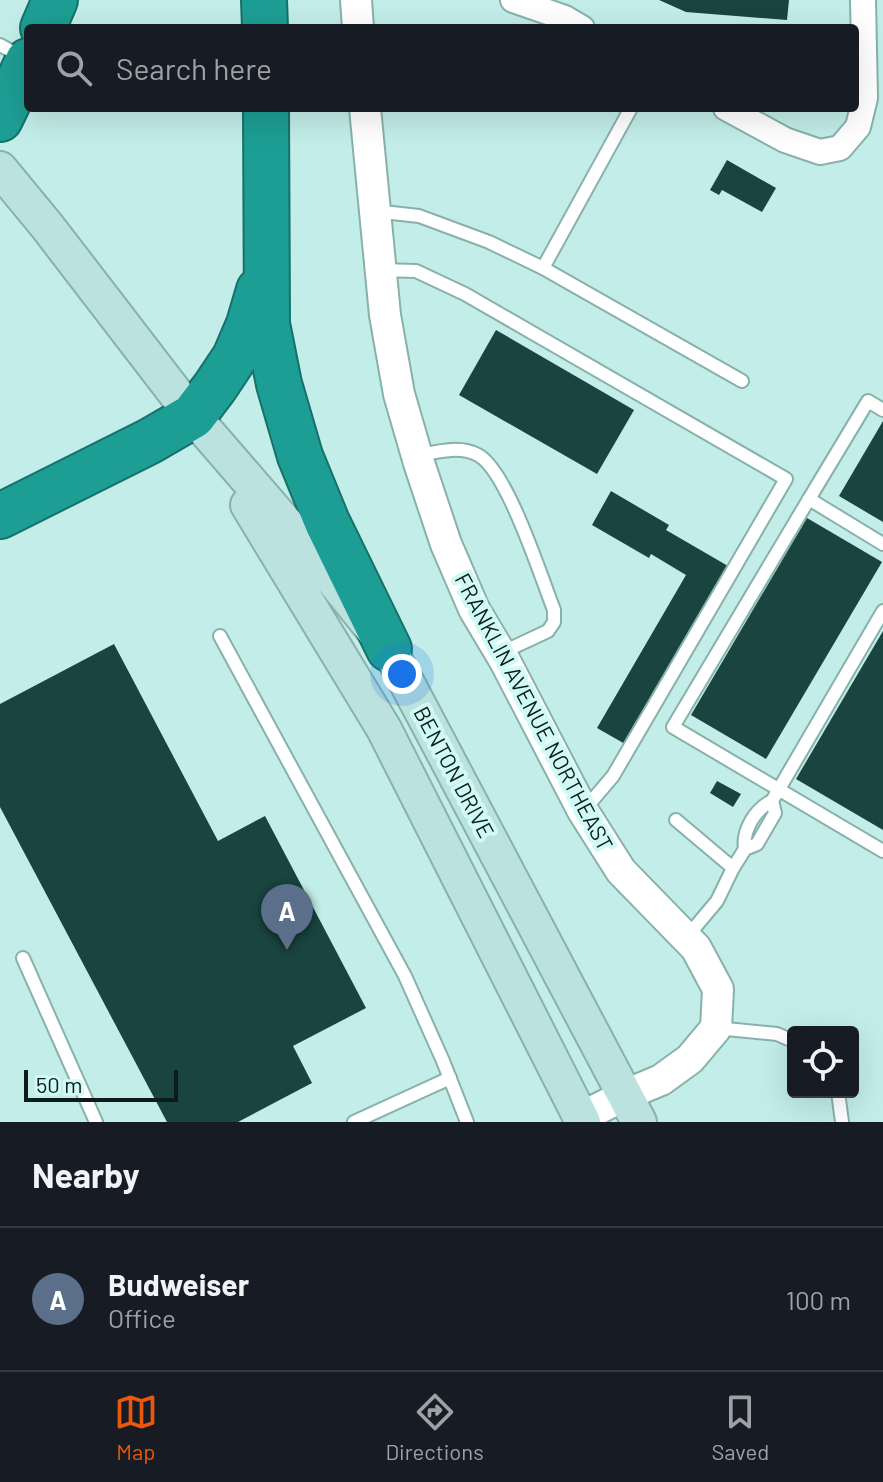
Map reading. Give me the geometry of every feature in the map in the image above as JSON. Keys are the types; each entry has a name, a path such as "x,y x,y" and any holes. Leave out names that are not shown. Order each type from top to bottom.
{"highway":[{"path":"45,24 55,0"},
{"path":"264,0 265,24"},
{"path":"0,119 24,69"},
{"path":"266,112 267,324 279,384 300,456 327,522 389,649"},
{"path":"0,516 150,441 193,416 235,357 258,295 268,245"}],"main road":[{"name":"BENTON DRIVE","path":"0,169 193,416 314,556 389,649 632,1108"},
{"name":"BENTON DRIVE","path":"193,416 384,729 577,1121"}],"street":[{"path":"356,0 358,24"},
{"path":"513,0 575,24"},
{"path":"733,112 785,140 820,152 840,148 858,127 865,98 863,0"},
{"name":"FRANKLIN AVENUE NORTHEAST","path":"365,112 385,315 399,394 446,544 474,609 501,653 583,811 621,871 696,948 718,989 716,1028"},
{"path":"577,1121 632,1108 661,1080 690,1059 716,1028"}],"lane":[{"path":"0,45 24,59"},
{"path":"543,268 629,112"},
{"path":"374,211 419,216 489,242 543,268 742,381"},
{"path":"380,270 416,271 465,294 786,479 613,776 583,811"},
{"path":"883,410 868,401 673,727 775,796 883,851"},
{"path":"416,456 445,450 463,450 478,455 490,465 506,490 554,610 554,622 548,631 501,653"},
{"path":"809,499 883,544"},
{"path":"686,938 717,901 745,849 757,844 771,821 775,813 775,796 883,611"},
{"path":"220,636 405,976 467,1122"},
{"path":"676,820 733,868"},
{"path":"23,958 96,1122"},
{"path":"716,1028 777,1034 787,1038"},
{"path":"354,1122 450,1078"},
{"path":"839,1098 842,1122"}],"building":[{"path":"659,0 789,0 787,20 686,12"},
{"path":"727,160 776,188 762,212 722,190 719,195 710,190"},
{"path":"496,330 634,410 597,474 459,395"},
{"path":"883,421 883,522 839,496"},
{"path":"611,491 669,525 666,530 728,566 625,744 597,728 686,575 592,525"},
{"path":"807,518 882,562 766,759 691,715"},
{"path":"883,631 883,830 796,779"},
{"path":"114,644 218,841 265,816 366,1008 293,1046 312,1083 238,1122 167,1122 0,807 0,704"},
{"path":"717,781 741,794 733,807 710,793"}],"place":[{"name":"Budweiser","path":"287,950"}]}
